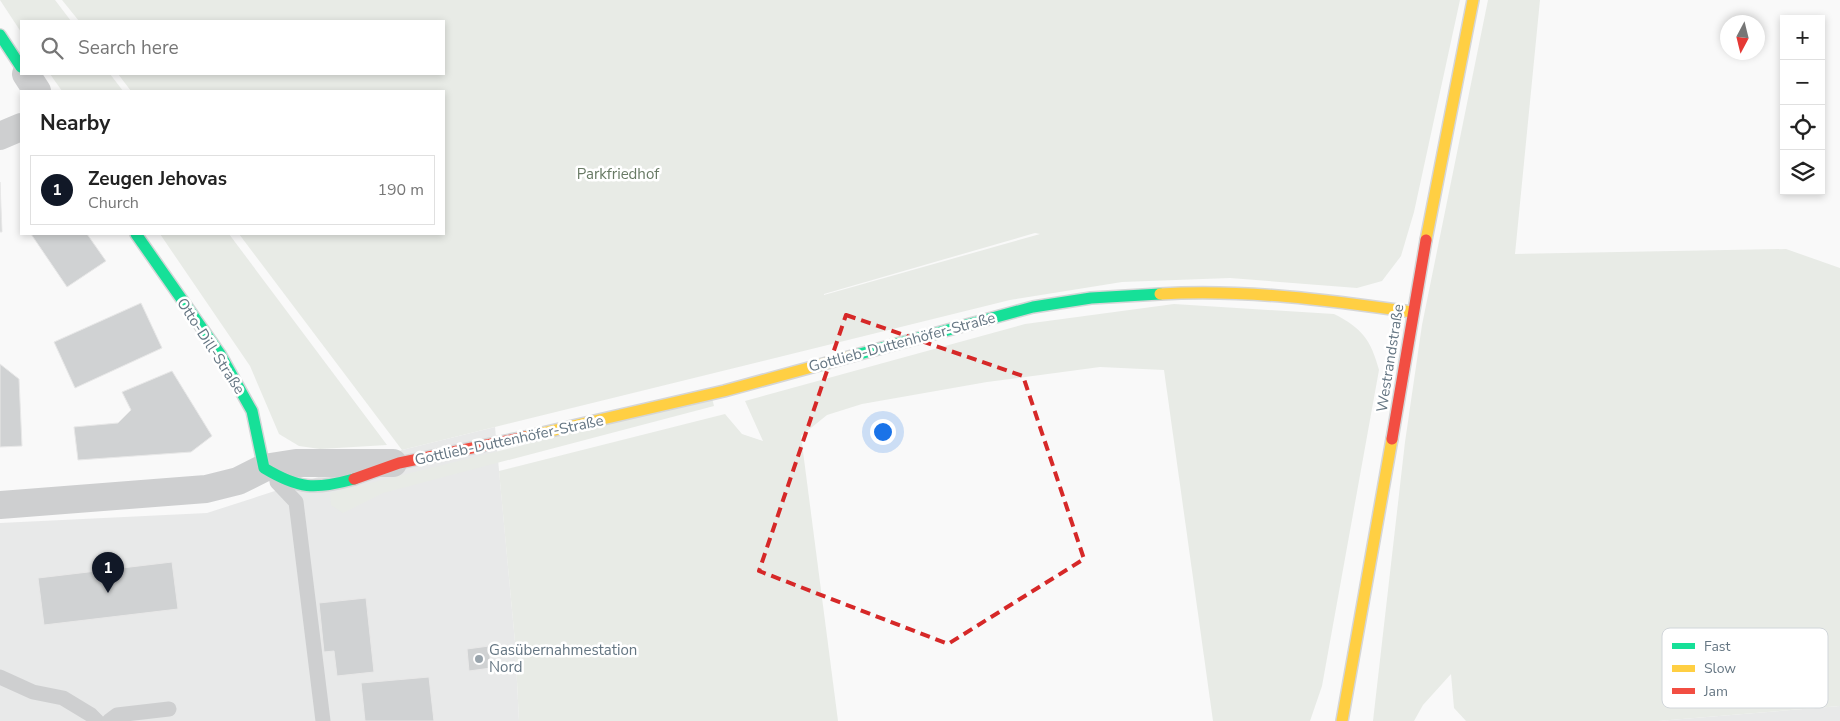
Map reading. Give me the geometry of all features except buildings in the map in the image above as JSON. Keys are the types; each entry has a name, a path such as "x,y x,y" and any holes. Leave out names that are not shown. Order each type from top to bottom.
{"street":[{"name":"Westrandstraße","path":"1342,721 1385,481 1412,312 1473,0"},
{"path":"0,35 20,65"},
{"path":"27,75 36,90"},
{"path":"0,136 20,127"},
{"name":"Otto-Dill-Straße","path":"137,235 220,354 252,411 264,468"},
{"name":"Gottlieb-Duttenhöfer-Straße","path":"0,505 206,489 238,481 264,468 296,463 399,463 595,422 706,395 1033,307 1129,295 1207,292 1310,297 1412,312"}],"lane":[{"path":"264,468 296,502 323,721"},
{"path":"0,677 33,692 63,698 91,715 97,721"},
{"path":"109,721 117,714 168,709"}],"highlighted area":[{"path":"846,315 1023,376 1084,559 948,644 759,571"}],"shaded area":[{"path":"495,427 515,642 519,721 0,721 0,523 207,513 402,450"},
{"path":"1840,706 1840,721 1658,721 1828,708"}],"green space":[{"path":"0,0 55,0 70,20 20,20 20,30"},
{"name":"Parkfriedhof","path":"62,0 1460,0 1414,212 1401,256 1382,281 1357,288 1230,278 1122,282 1010,300 402,450 240,235 445,235 445,90 130,90 119,75 445,75 445,20 78,20","holes":["1035,233 1040,234 824,295"]},
{"path":"1488,0 1540,0 1515,254 1786,249 1840,268 1840,706 1828,707 1828,628 1662,628 1662,708 1816,708 1658,721 1466,721 1454,708 1451,674 1423,705 1414,721 1373,721 1405,442 1422,325"},
{"path":"51,75 111,75 122,90 61,90"},
{"path":"161,235 230,235 387,445 320,449 299,446 279,434 250,366"},
{"path":"1174,304 1334,314 1352,324 1364,336 1376,360 1379,370 1322,686 1310,721 1213,721 1164,370 1100,367 987,382 862,404 827,415 801,436 838,721 519,721 515,642 499,471 725,414 742,434 763,441 745,401 1025,324"},
{"path":"712,398 714,406 383,493 343,513 331,505 330,493"}],"traffic: fast":[{"path":"0,35 20,65"},
{"path":"137,235 220,354 252,411 264,468 287,480 307,486 328,485 354,479"},
{"path":"856,355 1033,307 1091,298 1160,294"}],"traffic: slow":[{"path":"1426,240 1473,0"},
{"path":"1160,294 1255,294 1349,303 1412,312"},
{"path":"525,437 724,391 856,355"},
{"path":"1342,721 1392,439"}],"traffic: jam":[{"path":"1392,439 1426,240"},
{"path":"354,479 399,463 525,437"}],"place":[{"name":"Zeugen Jehovas","path":"108,593"},
{"name":"Gasübernahmestation Nord","path":"479,659"}]}
